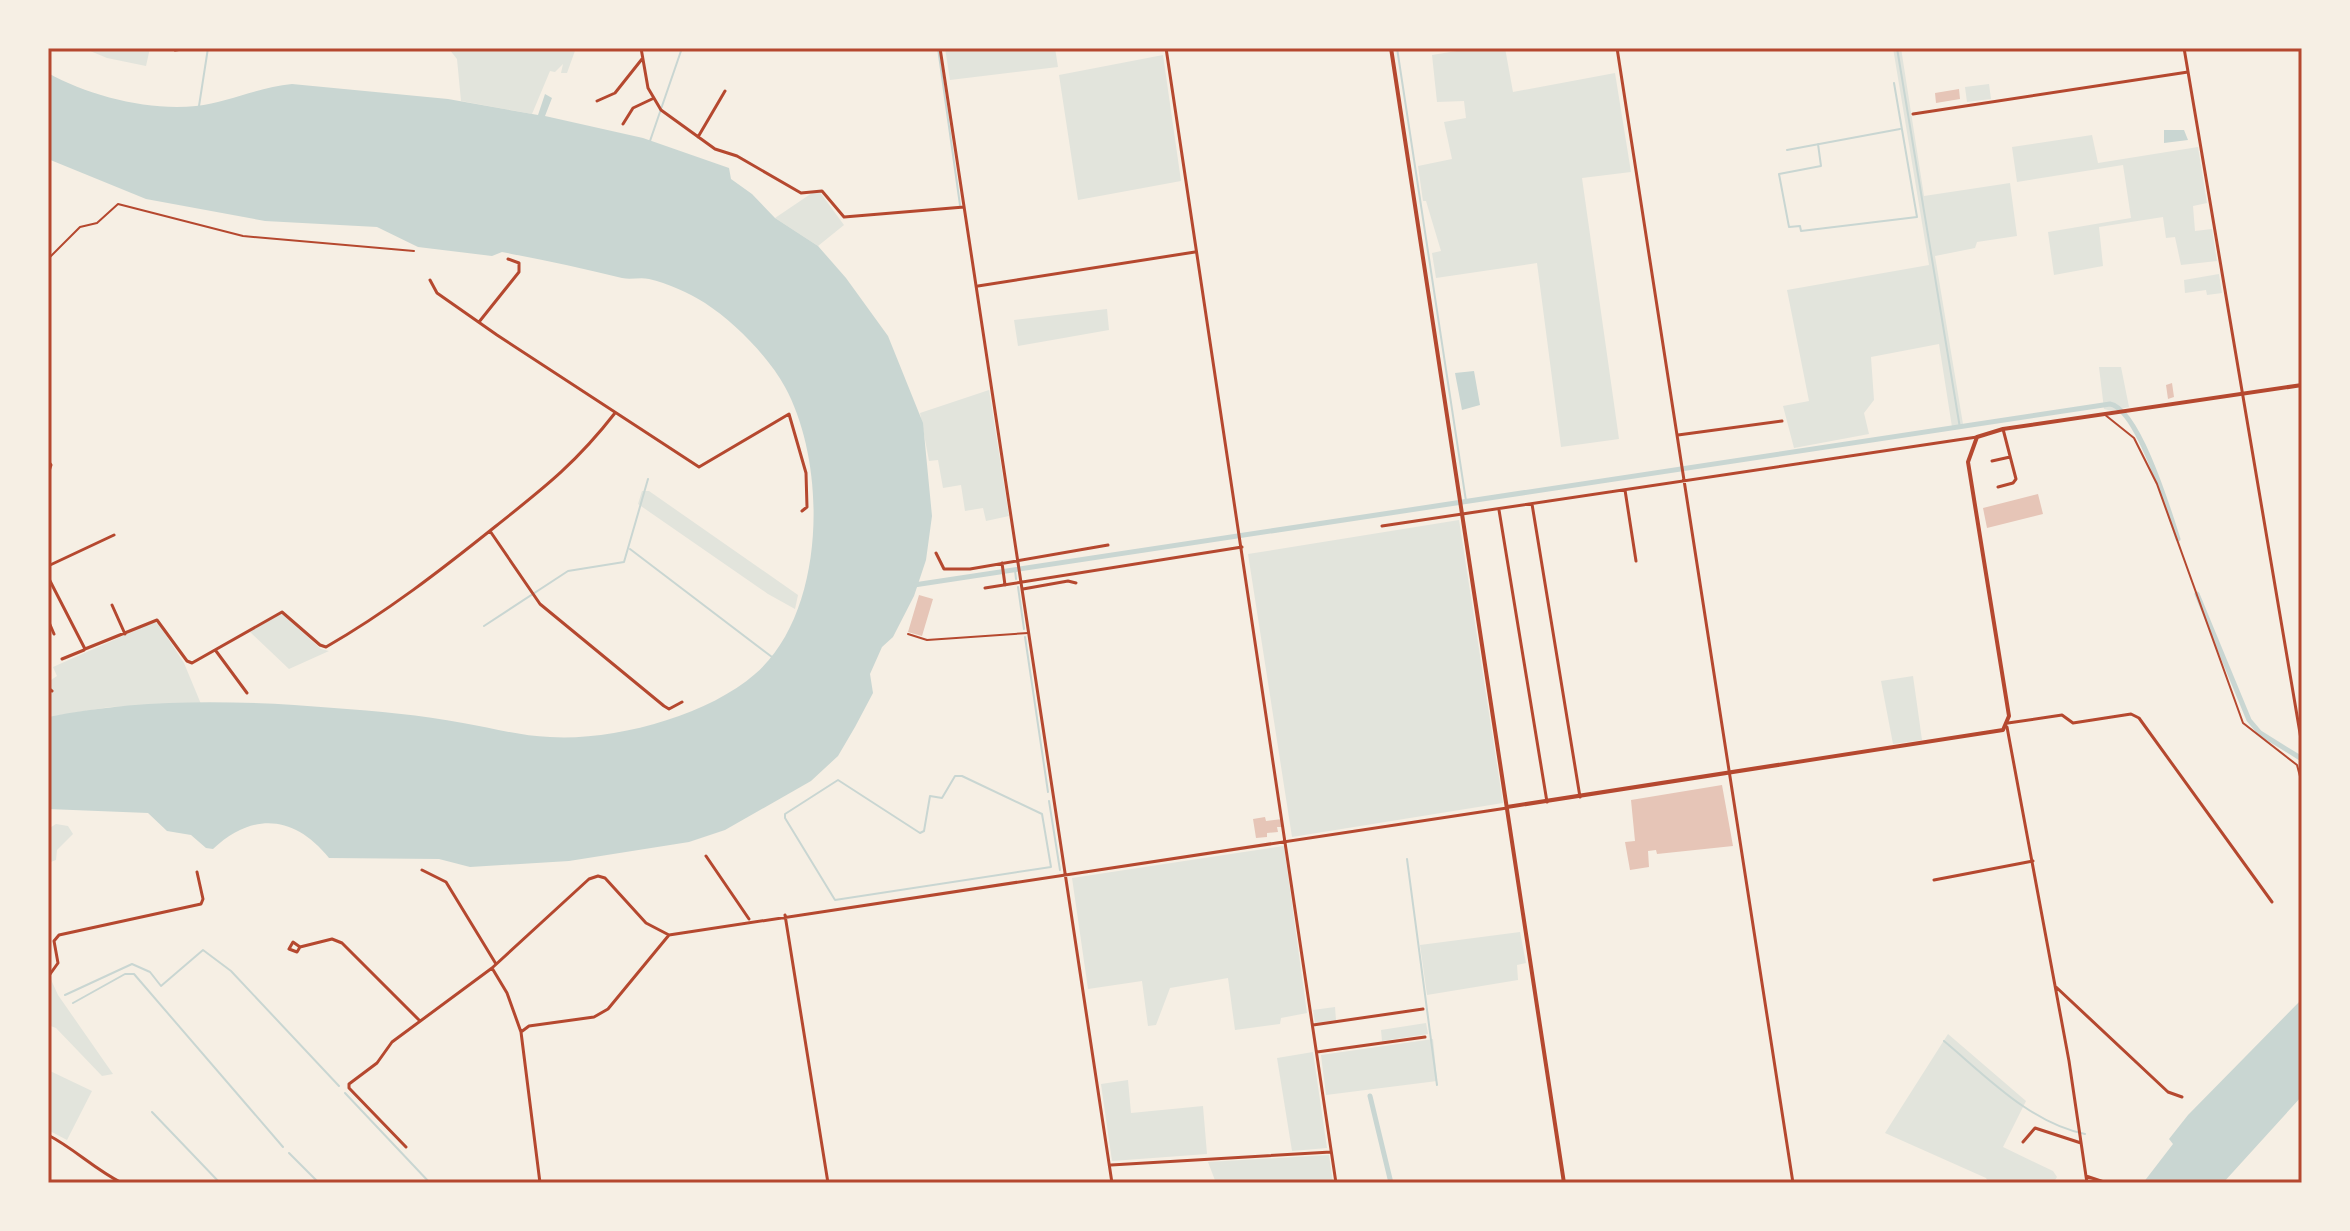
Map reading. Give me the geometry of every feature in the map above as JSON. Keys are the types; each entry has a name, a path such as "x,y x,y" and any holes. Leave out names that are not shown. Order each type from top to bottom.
{"street":[{"path":"175,50 190,48"},
{"path":"641,48 652,99 661,110 698,137 801,193 822,191 839,215 849,219 964,207"},
{"path":"940,48 1112,1183"},
{"path":"1166,48 1336,1183"},
{"path":"1391,48 1564,1183"},
{"path":"1617,48 1793,1183"},
{"path":"2184,48 2302,745"},
{"path":"597,101 615,93 642,59"},
{"path":"1913,114 2188,72"},
{"path":"698,137 725,91"},
{"path":"623,124 633,108 652,99"},
{"path":"977,286 1195,252"},
{"path":"479,322 519,272 519,263 508,259"},
{"path":"430,280 436,286 437,293 699,467 789,414 809,488 807,507 802,511"},
{"path":"1382,526 2302,385"},
{"path":"62,659 157,620 188,662 197,662 279,612 286,613 326,647 424,585 571,467 615,413"},
{"path":"1677,435 1782,421"},
{"path":"1998,487 2015,481 2003,429"},
{"path":"1977,437 1968,462 2008,725 2056,987 2087,1183"},
{"path":"1992,461 2010,457"},
{"path":"48,461 51,465 48,474"},
{"path":"1625,490 1636,561"},
{"path":"1532,504 1580,797"},
{"path":"1499,510 1547,802"},
{"path":"490,531 540,604 664,706 669,709 682,702"},
{"path":"48,566 114,535"},
{"path":"936,553 945,570 1002,565 1108,545"},
{"path":"985,588 1242,547"},
{"path":"1002,565 1005,585"},
{"path":"48,577 85,649"},
{"path":"1023,589 1076,583"},
{"path":"112,605 125,634"},
{"path":"48,620 54,634"},
{"path":"216,651 247,693"},
{"path":"406,1147 348,1085 377,1063 392,1042 494,966 595,876 605,878 646,923 669,935 750,920 1729,775 1999,732 2008,725 2062,715 2073,723 2131,714 2139,718 2272,902"},
{"path":"706,856 750,920"},
{"path":"1934,880 2033,861"},
{"path":"422,870 446,882 507,993 521,1032 540,1183"},
{"path":"48,977 58,963 54,941 59,935 201,904 203,899 197,872"},
{"path":"785,915 828,1183"},
{"path":"521,1032 529,1026 594,1017 608,1009 669,935"},
{"path":"300,947 332,939 342,943 420,1021"},
{"path":"2056,987 2168,1092 2182,1097"},
{"path":"1313,1025 1423,1009"},
{"path":"1317,1052 1425,1037"},
{"path":"2023,1142 2035,1128 2066,1141 2081,1142"},
{"path":"48,1135 75,1149 88,1165 122,1183"},
{"path":"1109,1165 1331,1152"},
{"path":"2086,1176 2107,1183"}],"lane":[{"path":"2103,414 2134,438 2157,484 2243,723 2297,765 2302,784"},
{"path":"908,634 927,640 1030,633"}],"path":[{"path":"48,259 80,227 97,223 118,204 243,236 414,251"}],"shaded area":[{"path":"83,48 150,48 146,66 107,58"},
{"path":"576,48 567,73 561,73 563,64 555,72 550,71 532,114 461,101 457,59 449,49"},
{"path":"945,48 1055,48 1058,67 950,80"},
{"path":"1475,48 1505,48 1513,92 1615,73 1631,172 1582,178 1619,439 1561,447 1537,263 1436,278 1432,253 1441,251 1426,201 1423,201 1418,166 1452,159 1444,122 1466,118 1464,101 1437,102 1432,55"},
{"path":"1893,48 1901,48 1924,196 2010,183 2017,236 1977,242 1975,248 1935,256 1963,424 1952,427 1939,344 1871,357 1874,400 1864,413 1869,434 1794,448 1783,406 1809,401 1787,290 1929,265"},
{"path":"1163,55 1181,181 1078,200 1059,75"},
{"path":"48,73 82,89 119,100 178,107 208,104 292,84 448,99 538,115 545,94 552,98 545,116 643,138 729,168 731,179 752,194 775,218 818,246 846,278 888,336 923,423 932,516 926,560 914,596 893,637 882,647 870,674 873,693 838,756 811,781 725,830 689,842 569,861 470,867 439,859 329,858 302,834 274,824 244,828 213,849 206,848 191,835 167,831 148,813 48,809 48,717 83,711 190,702 262,703 399,714 550,737 602,735 658,723 686,713 735,689 755,674 778,647 796,615 807,577 813,537 813,496 799,420 785,387 750,340 699,299 649,279 622,278 502,252 492,256 418,247 377,227 265,221 146,199 48,159"},
{"path":"1989,84 1991,99 1967,102 1965,87"},
{"path":"2164,130 2184,130 2188,140 2164,143"},
{"path":"2092,135 2098,163 2198,147 2207,203 2193,206 2195,231 2212,229 2217,261 2181,265 2175,237 2166,238 2163,217 2099,227 2103,266 2054,275 2048,232 2131,218 2123,165 2017,182 2012,147"},
{"path":"819,191 844,225 818,246 775,218"},
{"path":"2219,274 2222,293 2207,295 2206,290 2185,293 2184,280"},
{"path":"1107,309 1109,330 1018,346 1014,320"},
{"path":"2099,367 2121,367 2129,407 2112,411 2104,409"},
{"path":"1474,371 1480,405 1462,410 1455,373"},
{"path":"989,390 1009,516 986,521 983,508 965,511 961,485 943,488 938,460 929,461 920,413"},
{"path":"642,491 649,491 798,595 795,609 768,594 638,504"},
{"path":"1459,520 1503,803 1292,837 1248,554"},
{"path":"281,613 321,649 329,651 289,669 250,632"},
{"path":"158,623 184,663 201,704 110,707 48,717 48,682 57,676 53,667"},
{"path":"1913,676 1922,740 1893,744 1881,681"},
{"path":"56,824 68,826 73,834 57,850 56,860 48,863 48,829"},
{"path":"1284,846 1307,1013 1281,1018 1280,1024 1235,1030 1228,978 1170,988 1156,1025 1148,1026 1142,981 1088,989 1072,878"},
{"path":"1520,932 1526,963 1517,965 1518,980 1427,995 1420,945"},
{"path":"48,973 58,995 113,1074 102,1076 56,1028 48,1025"},
{"path":"2302,999 2302,1096 2223,1183 2143,1183 2173,1144 2169,1139 2188,1115"},
{"path":"1335,1007 1336,1020 1315,1023 1313,1010"},
{"path":"1426,1023 1428,1034 1382,1041 1381,1030"},
{"path":"1948,1034 2026,1101 2003,1147 2053,1171 2057,1177 2053,1183 1989,1183 1986,1178 1885,1133"},
{"path":"1433,1039 1437,1081 1326,1095 1321,1055"},
{"path":"1313,1052 1327,1148 1292,1151 1277,1058"},
{"path":"48,1070 92,1091 67,1140 48,1130"},
{"path":"1128,1080 1131,1113 1203,1106 1207,1154 1112,1161 1101,1084"},
{"path":"1329,1155 1333,1183 1216,1183 1208,1162"}],"building":[{"path":"1959,89 1960,99 1936,103 1935,93"},
{"path":"2172,383 2174,397 2168,399 2166,385"},
{"path":"2038,494 2043,514 1987,528 1983,508"},
{"path":"919,595 933,599 922,636 908,632"},
{"path":"1722,785 1733,846 1657,854 1656,850 1648,851 1649,867 1630,870 1625,842 1635,841 1631,800"},
{"path":"1265,817 1266,821 1282,819 1283,827 1277,827 1278,832 1267,833 1267,837 1256,838 1253,819"}],"waterway":[{"path":"199,106 208,48"},
{"path":"650,141 682,48"},
{"path":"938,48 960,205"},
{"path":"1397,48 1466,501"},
{"path":"1897,48 1960,428"},
{"path":"1818,144 1821,166 1779,174 1789,227 1800,226 1801,231 1917,217 1894,83"},
{"path":"1787,150 1900,129"},
{"path":"914,585 2110,404 2121,410 2141,442 2160,485 2178,539"},
{"path":"484,626 568,571 624,562 648,479"},
{"path":"630,549 772,657"},
{"path":"1015,570 1016,579"},
{"path":"1018,587 1024,629"},
{"path":"2197,594 2249,720 2260,733 2302,759"},
{"path":"1025,637 1048,792"},
{"path":"955,776 962,776 1042,814 1051,867 835,900 785,818 785,814 838,780 920,833 924,831 930,796 942,798 955,776"},
{"path":"1049,801 1060,870"},
{"path":"1407,859 1437,1085"},
{"path":"65,995 132,964 150,972 161,986 203,950 231,971 339,1086"},
{"path":"73,1003 125,974 134,974 283,1147"},
{"path":"1944,1041 2027,1109 2046,1120 2085,1134"},
{"path":"345,1093 430,1183"},
{"path":"1370,1096 1391,1183"},
{"path":"152,1112 220,1183"},
{"path":"289,1153 319,1183"}]}
